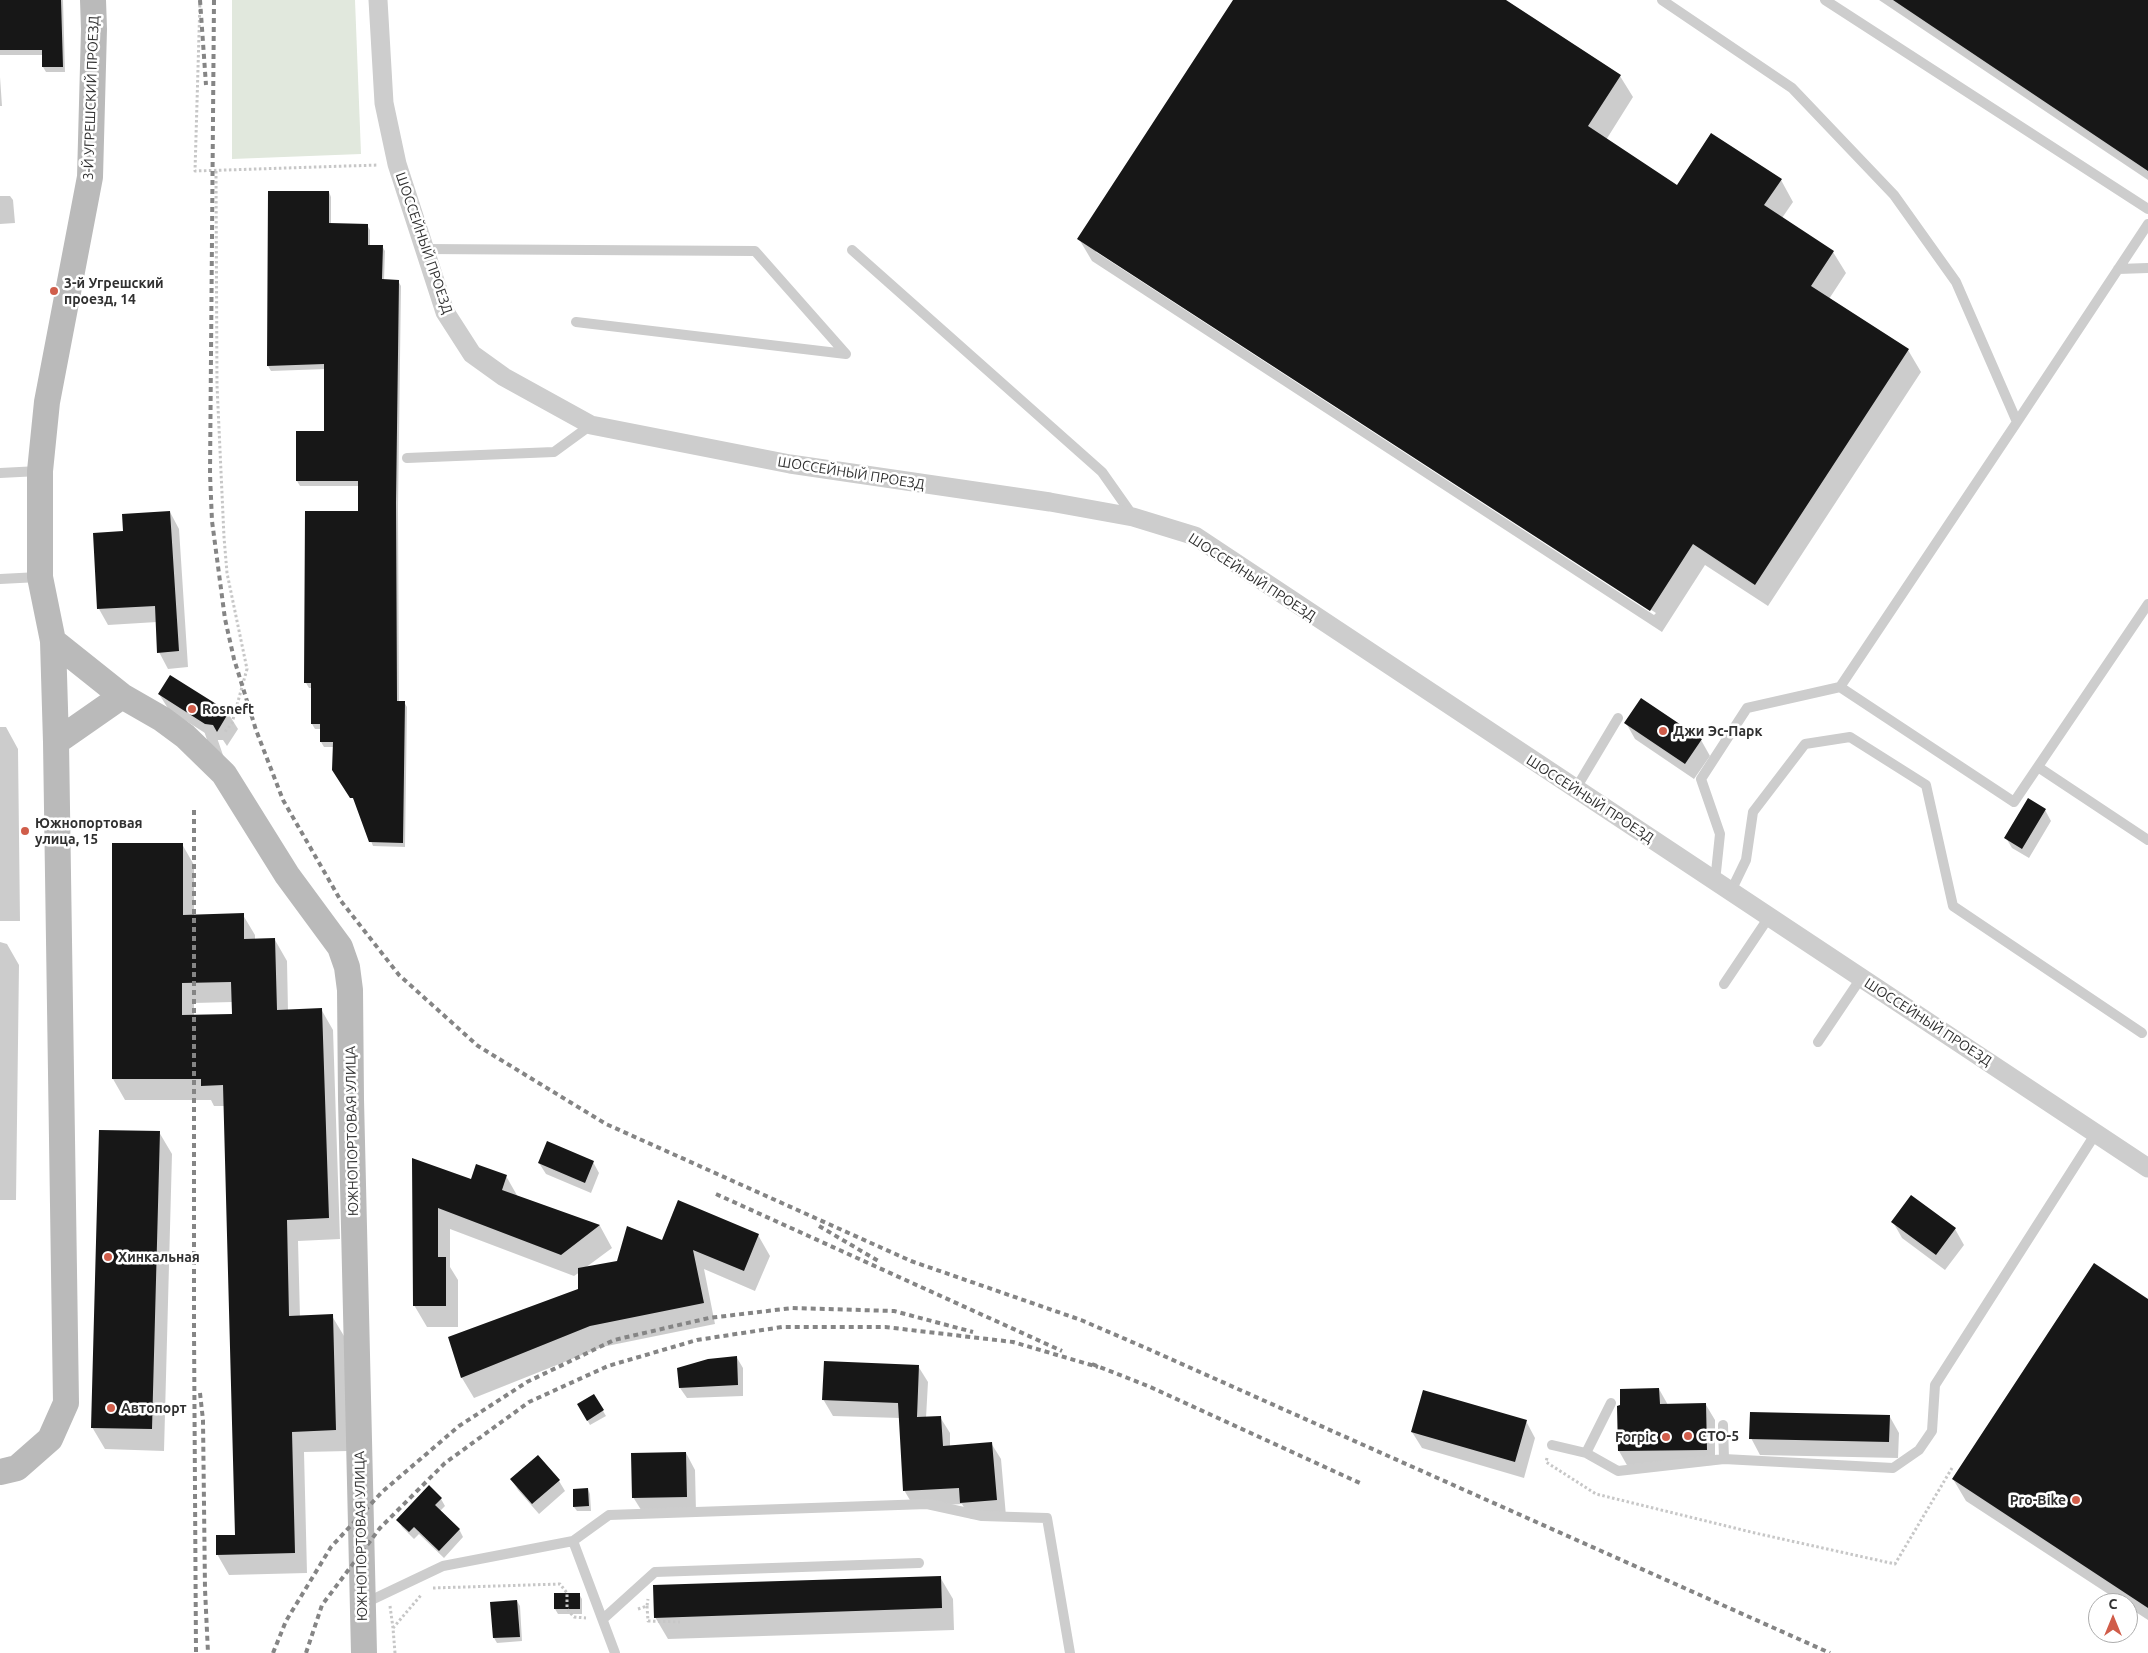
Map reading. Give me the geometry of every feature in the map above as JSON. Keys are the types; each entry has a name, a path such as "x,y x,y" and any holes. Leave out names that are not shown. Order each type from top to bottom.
{"street":[{"name":"3-Й УГРЕШСКИЙ ПРОЕЗД","path":"56,742 53,641 40,577 40,471 47,402 90,177 93,0"},
{"name":"ШОССЕЙНЫЙ ПРОЕЗД","path":"378,0 384,103 397,164 445,312 472,354 504,377 591,425 790,464 1050,502 1133,517 1195,536 1575,790 1731,891 2148,1168"},
{"name":"ЮЖНОПОРТОВАЯ УЛИЦА","path":"53,641 122,696 162,719 185,736 224,774 288,875 340,947 347,967 350,990 364,1653"},
{"path":"0,1472 17,1468 50,1439 66,1403 56,742 122,696"}],"lane":[{"path":"1662,0 1792,88 1894,195 1956,282 2017,422"},
{"path":"1825,0 2148,208"},
{"path":"1711,878 1716,872 1720,834 1701,779 1747,708 1840,687 2148,224"},
{"path":"424,249 755,251 846,354 576,322"},
{"path":"852,250 1102,472 1133,517"},
{"path":"2118,269 2148,268"},
{"path":"408,458 554,452 591,425"},
{"path":"0,473 40,471"},
{"path":"0,579 40,577"},
{"path":"1840,687 2014,802 2148,604"},
{"path":"1575,790 1618,718"},
{"path":"210,734 224,774"},
{"path":"1731,891 1746,860 1754,812 1805,744 1850,737 1926,785 1953,906 2142,1033"},
{"path":"2038,767 2148,840"},
{"path":"1724,984 1768,917"},
{"path":"1818,1042 1861,978"},
{"path":"1552,1445 1586,1453 1618,1471 1724,1459 1893,1468 1919,1450 1932,1431 1935,1385 2096,1133"},
{"path":"1586,1453 1611,1403"},
{"path":"1722,1425 1724,1459"},
{"path":"362,1605 443,1566 573,1541 609,1515 926,1504 982,1516 1047,1518 1070,1653"},
{"path":"573,1541 616,1653"},
{"path":"603,1619 655,1572 919,1563"}],"path":[{"path":"200,0 195,171 397,164"},
{"path":"210,734 224,733 232,723 247,670 228,572 224,537 217,385 216,170"},
{"path":"1552,1445 1546,1462 1596,1494 1755,1533 1895,1564 1952,1468"},
{"path":"393,1628 426,1589 560,1584 567,1593 567,1610 574,1617 603,1619 647,1606"},
{"path":"648,1590 648,1622 680,1622"},
{"path":"387,1593 395,1653"}],"shaded area":[{"path":"232,0 355,0 361,154 232,159"}],"building":[{"path":"0,0 61,0 63,67 42,67 42,50 0,50"},
{"path":"1233,0 1506,0 1621,75 1588,126 1677,185 1711,133 1782,179 1764,205 1834,251 1811,286 1909,349 1755,585 1693,544 1650,611 1077,239"},
{"path":"1893,0 2148,0 2148,171"},
{"path":"268,191 329,191 329,223 368,224 368,245 383,245 382,279 399,280 396,502 397,701 405,701 403,843 369,842 353,798 350,798 332,770 333,742 320,742 320,724 311,724 311,683 304,683 305,511 358,511 358,481 296,481 296,431 324,431 324,364 267,366"},
{"path":"170,511 179,651 157,653 155,606 97,609 93,533 123,531 122,514"},
{"path":"170,675 229,712 217,732 213,725 205,724 158,694"},
{"name":"Джи Эс-Парк","path":"1641,698 1702,739 1685,764 1624,723"},
{"path":"2028,798 2046,809 2022,849 2004,838"},
{"path":"112,843 183,843 183,915 244,913 244,939 275,938 277,1010 322,1008 329,1218 287,1220 289,1316 333,1314 336,1430 292,1432 295,1553 216,1555 216,1535 235,1535 223,1085 201,1086 201,1079 112,1079","holes":["231,982 232,1014 182,1015 182,983"]},
{"path":"99,1130 160,1131 152,1429 91,1428"},
{"path":"547,1141 594,1161 585,1183 538,1163"},
{"path":"412,1158 471,1179 476,1164 507,1175 502,1190 600,1225 561,1255 438,1208 438,1257 446,1257 446,1306 413,1306"},
{"path":"1911,1195 1956,1228 1936,1255 1891,1222"},
{"path":"678,1200 759,1234 744,1271 693,1250 704,1303 590,1326 461,1378 448,1337 578,1289 578,1268 617,1261 627,1226 662,1240"},
{"path":"2094,1263 2148,1299 2148,1608 2138,1601 2138,1593 2125,1593 1952,1479"},
{"path":"737,1356 738,1385 679,1388 677,1368 708,1359"},
{"path":"824,1361 919,1365 917,1417 941,1416 943,1446 992,1442 997,1500 960,1503 959,1488 903,1491 898,1403 822,1400"},
{"path":"1659,1388 1660,1404 1706,1403 1707,1450 1618,1451 1617,1406 1620,1405 1620,1389"},
{"path":"1423,1390 1527,1420 1515,1462 1411,1432"},
{"path":"594,1394 604,1410 587,1421 577,1404"},
{"path":"1750,1412 1890,1415 1889,1442 1749,1439"},
{"path":"686,1452 687,1497 632,1498 631,1453"},
{"path":"538,1455 560,1480 532,1504 510,1479"},
{"path":"429,1485 442,1498 435,1505 460,1529 439,1551 414,1527 409,1532 396,1520"},
{"path":"588,1488 589,1506 573,1507 573,1489"},
{"path":"941,1576 942,1608 654,1618 653,1585"},
{"path":"554,1593 580,1593 580,1609 554,1609"},
{"path":"517,1600 520,1637 493,1638 490,1602"}],"railway":[{"path":"200,0 206,85"},
{"path":"214,0 210,474 212,521 225,619 234,659 256,730 283,800 341,901 399,975 478,1046 606,1124 911,1261 1081,1320 1146,1348 1830,1653"},
{"path":"194,810 196,1653"},
{"path":"716,1194 1062,1351"},
{"path":"819,1226 880,1262"},
{"path":"273,1653 286,1621 331,1547 382,1492 459,1426 527,1382 614,1340 709,1318 792,1308 894,1311 973,1332"},
{"path":"306,1653 322,1605 380,1528 445,1463 529,1402 608,1366 697,1340 782,1327 885,1327 1013,1342 1098,1367"},
{"path":"1092,1364 1148,1386 1362,1484"},
{"path":"200,1393 203,1420 205,1589 208,1653"}],"place":[{"name":"3-й Угрешский проезд, 14","path":"54,291"},
{"name":"Rosneft","path":"192,709"},
{"name":"Джи Эс-Парк","path":"1663,731"},
{"name":"Южнопортовая улица, 15","path":"25,831"},
{"name":"Хинкальная","path":"108,1257"},
{"name":"Автопорт","path":"111,1408"},
{"name":"СТО-5","path":"1688,1436"},
{"name":"Forpic","path":"1666,1437"},
{"name":"Pro-Bike","path":"2076,1500"}]}
